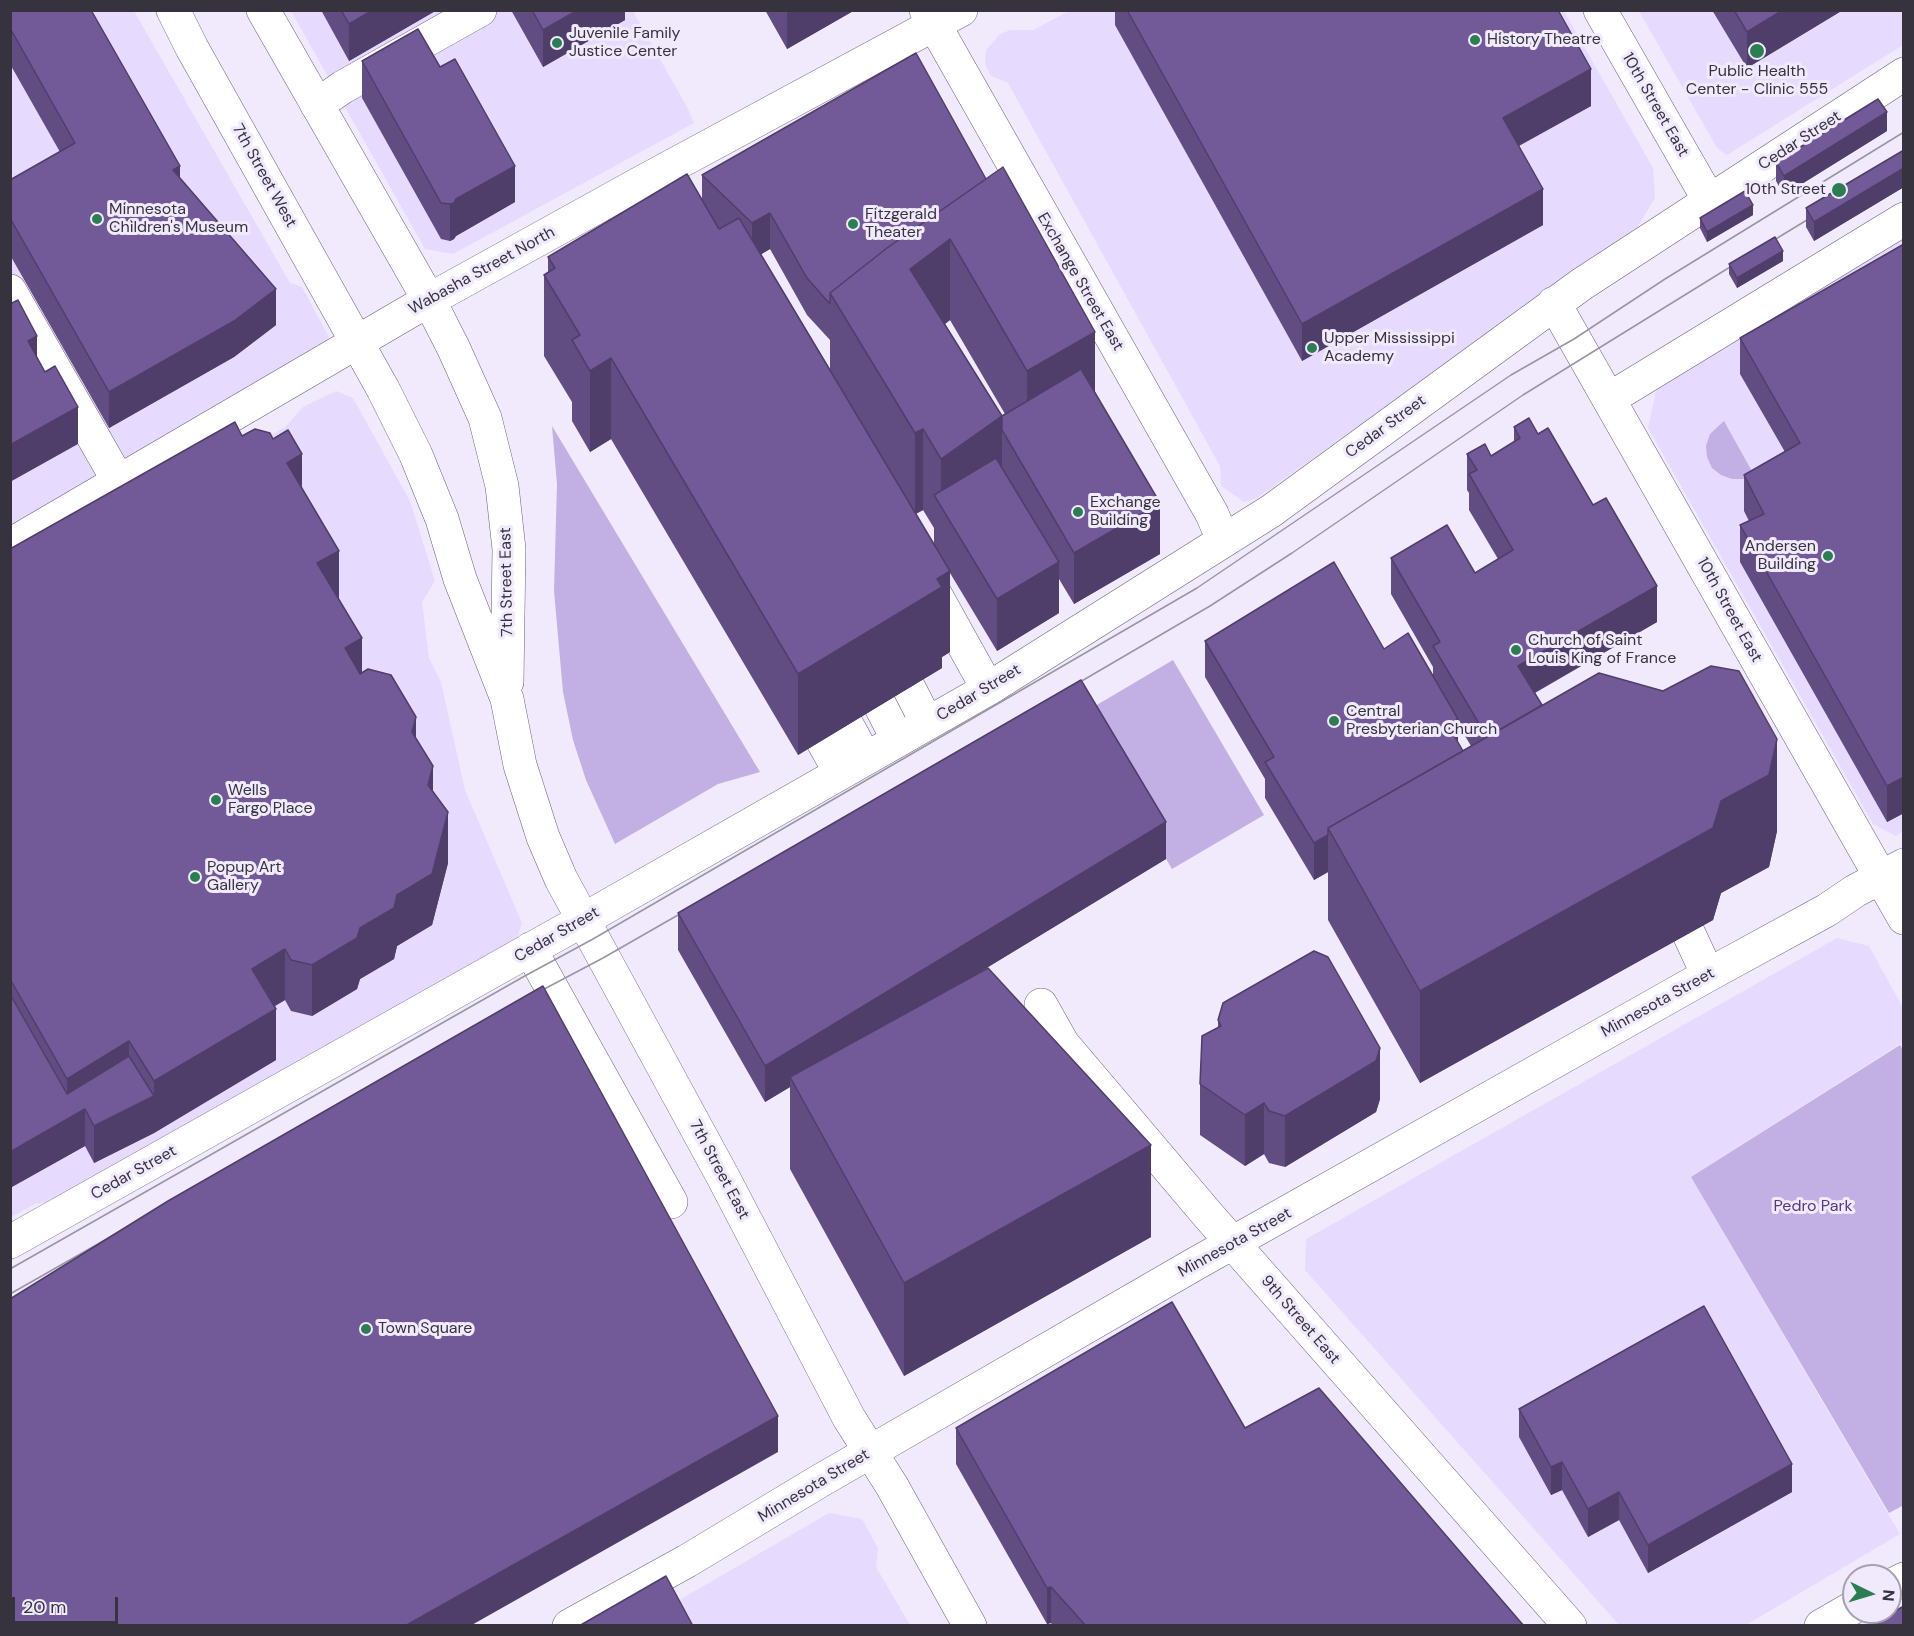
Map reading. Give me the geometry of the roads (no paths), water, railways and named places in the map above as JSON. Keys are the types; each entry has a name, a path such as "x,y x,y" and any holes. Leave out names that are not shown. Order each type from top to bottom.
{"street":[{"name":"7th Street West","path":"173,10 356,341"},
{"path":"263,10 429,300"},
{"path":"317,105 343,87 480,10"},
{"name":"10th Street East","path":"1600,10 1709,200"},
{"name":"Wabasha Street North","path":"10,545 356,341 940,15"},
{"name":"Exchange Street East","path":"940,15 1206,504 1223,540"},
{"name":"Cedar Street","path":"10,1242 988,689 1271,511 1554,303 1904,74"},
{"path":"633,225 631,188 667,204"},
{"path":"1609,399 1904,219"},
{"path":"567,224 585,253"},
{"path":"10,291 119,482"},
{"name":"7th Street East","path":"429,300 453,347 484,418 502,486 509,549 507,699"},
{"name":"10th Street East","path":"1554,303 1782,702 1892,871 1904,918"},
{"name":"7th Street East","path":"356,341 416,455 442,519 460,579 507,699 520,765 543,837 561,879 722,1175 849,1418 892,1486 970,1626"},
{"path":"914,554 988,689"},
{"path":"909,688 927,723"},
{"path":"1752,719 1782,702"},
{"path":"880,705 898,740"},
{"path":"835,732 853,765"},
{"name":"Minnesota Street","path":"569,1626 687,1561 870,1452 1233,1244 1827,910 1892,871"},
{"path":"1689,934 1708,975"},
{"path":"530,949 671,1202"},
{"name":"9th Street East","path":"1041,1005 1063,1044 1233,1244 1570,1626"},
{"path":"1821,1626 1842,1614"}],"tram line":[{"path":"10,1269 593,939 1197,588 1511,375 1574,339 1665,279 1904,132"},
{"path":"1761,248 1820,212"},
{"path":"1068,689 1210,606 1292,553 1523,395 1743,259"},
{"path":"531,996 692,907"},
{"path":"10,1294 133,1224"}],"place":[{"name":"History Theatre","path":"1475,40"},
{"name":"Juvenile Family Justice Center","path":"557,43"},
{"name":"Public Health Center - Clinic 555","path":"1757,51"},
{"name":"10th Street","path":"1839,190"},
{"name":"Minnesota Children's Museum","path":"97,219"},
{"name":"Fitzgerald Theater","path":"853,224"},
{"name":"Upper Mississippi Academy","path":"1312,348"},
{"name":"Exchange Building","path":"1078,512"},
{"name":"Andersen Building","path":"1828,556"},
{"name":"Church of Saint Louis King of France","path":"1516,650"},
{"name":"Central Presbyterian Church","path":"1334,721"},
{"name":"Wells Fargo Place","path":"216,800"},
{"name":"Popup Art Gallery","path":"195,877"},
{"name":"Town Square","path":"366,1329"}],"park label":[{"name":"Pedro Park","path":"1813,1207"}]}
